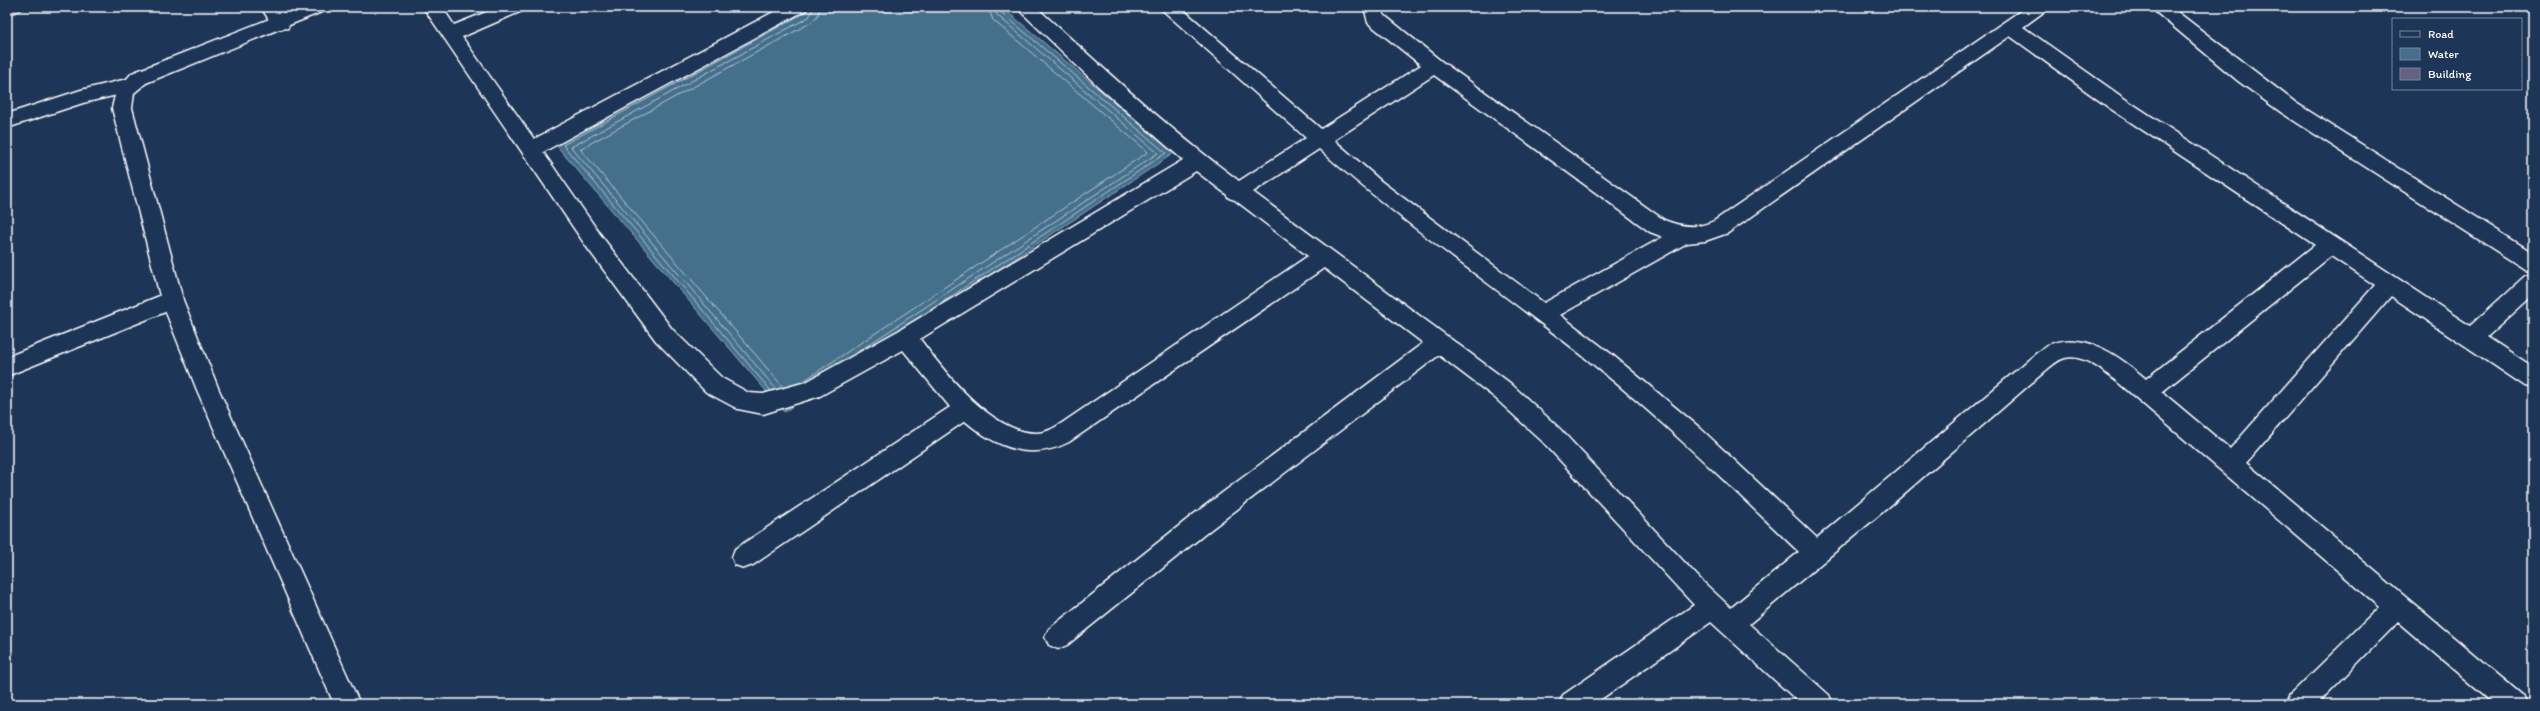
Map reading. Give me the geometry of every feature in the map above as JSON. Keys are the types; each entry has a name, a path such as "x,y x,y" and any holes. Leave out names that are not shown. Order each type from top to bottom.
{"street":[{"path":"7,121 81,97 127,86 138,78 275,15 318,7"},
{"path":"432,7 593,240 664,336 714,385 731,396 746,402 763,404 812,389 906,337 1197,161"},
{"path":"451,34 516,7"},
{"path":"531,149 798,7"},
{"path":"1026,7 1105,81 1236,193 1502,390 1551,435 1712,607 1820,704"},
{"path":"1168,7 1319,140 1375,187 1602,359 1692,435 1816,553"},
{"path":"1373,7 1375,18 1434,66 1657,226 1684,235 1709,234 1721,227 2009,26 2039,7"},
{"path":"2159,7 2239,72 2289,108 2533,264"},
{"path":"2009,26 2118,104 2533,379"},
{"path":"1236,193 1434,66"},
{"path":"127,86 122,96 122,108 172,300 208,390 347,704"},
{"path":"1544,314 1684,235"},
{"path":"2146,392 2330,245"},
{"path":"906,337 931,373 966,408 1008,436 1036,443 1054,439 1074,427 1323,257"},
{"path":"2472,338 2533,282"},
{"path":"2231,464 2390,284"},
{"path":"7,367 172,300"},
{"path":"1058,637 1202,522 1439,342"},
{"path":"1730,624 2050,354 2064,349 2078,350 2108,363 2146,392 2513,704"},
{"path":"744,557 966,408"},
{"path":"2299,704 2397,606"},
{"path":"1572,704 1712,607"}],"water":[{"path":"808,7 1002,7 1174,153 784,412 555,144"}],"building":[{"path":"7,7 28,7 8,16"}]}
